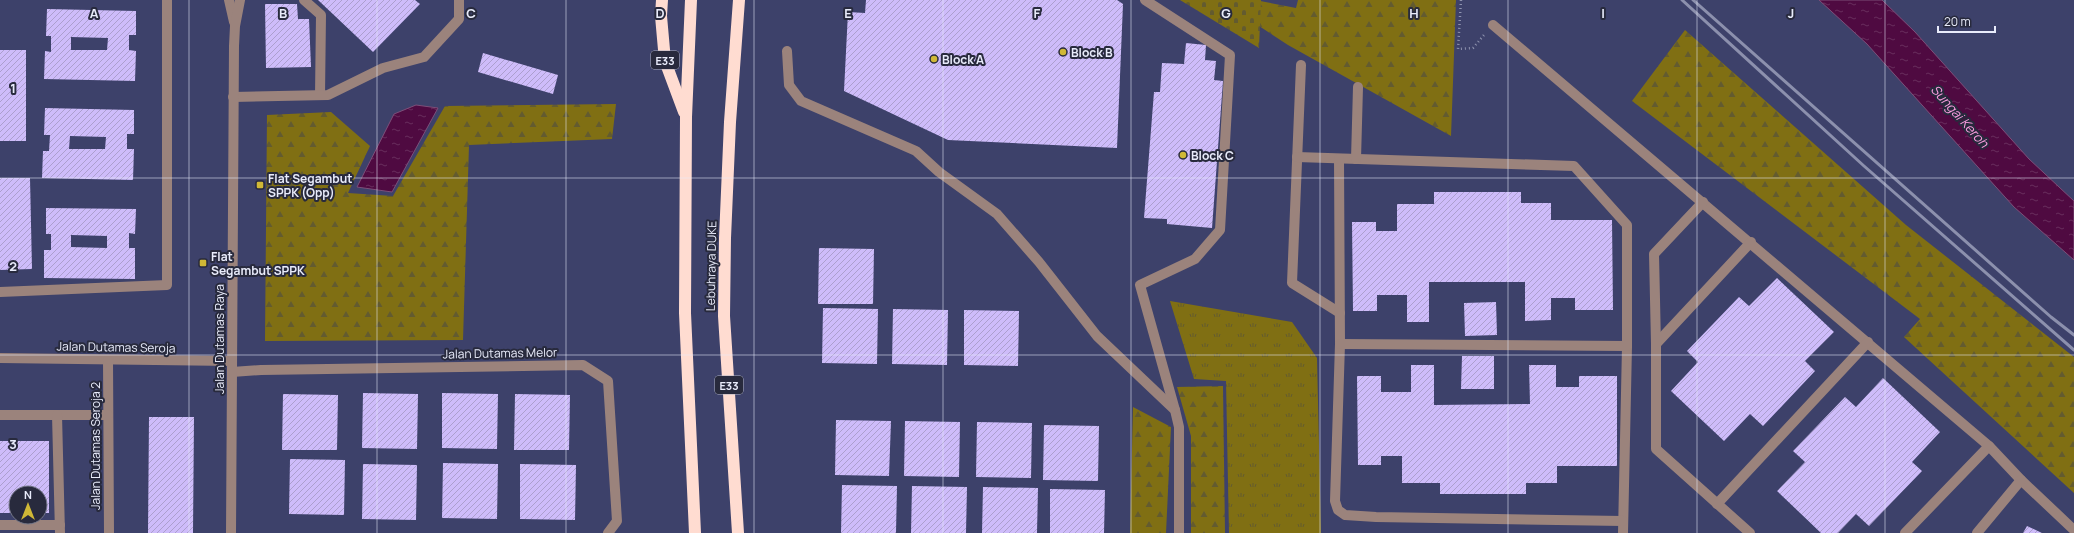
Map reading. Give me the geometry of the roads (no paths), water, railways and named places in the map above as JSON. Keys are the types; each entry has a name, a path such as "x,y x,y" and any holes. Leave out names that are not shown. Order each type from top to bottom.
{"highway":[{"name":"E33","path":"662,0 660,16 665,61 686,117"},
{"name":"Lebuhraya DUKE","path":"691,0 686,117 685,313 695,533"},
{"name":"Lebuhraya DUKE","path":"738,0 730,122 725,238 724,316 738,533"}],"street":[{"path":"0,292 166,285 167,0"},
{"name":"Jalan Dutamas Raya","path":"229,0 235,26"},
{"name":"Jalan Dutamas Raya","path":"231,533 233,97 235,26 240,0"},
{"path":"304,0 321,15 320,96"},
{"path":"233,97 328,96 383,68 424,57 459,19 459,0"},
{"path":"1145,0 1230,55 1220,230 1195,259 1140,285 1179,427 1179,533"},
{"path":"1493,25 1751,242 1989,446 2021,480 2074,530"},
{"path":"787,50 789,85 801,101 916,151 939,172 997,214 1039,262 1097,336 1175,410"},
{"path":"1301,65 1292,283 1340,313"},
{"path":"1356,160 1358,87"},
{"path":"1297,157 1574,166 1627,225 1628,346 1623,533"},
{"path":"1339,159 1340,344 1335,501 1338,510 1345,515 1623,521"},
{"path":"1703,202 1654,254 1656,449 1750,533"},
{"path":"1656,344 1751,242"},
{"path":"1717,504 1868,342"},
{"path":"1340,344 1628,346"},
{"name":"Jalan Dutamas Seroja","path":"0,358 232,361"},
{"name":"Jalan Dutamas Seroja 2","path":"108,360 109,533"},
{"name":"Jalan Dutamas Melor","path":"232,372 261,370 583,365 608,381 617,521 608,533"},
{"path":"0,415 108,415"},
{"path":"0,525 60,529 57,415"},
{"path":"1905,533 1989,446"},
{"path":"1977,533 2021,480"}],"water":[{"name":"Sungai Keroh","path":"1819,0 1882,0 1915,32 2029,159 2074,201 2074,260 2014,207 1867,44"},
{"path":"416,105 438,108 392,192 357,187 394,114"}],"railway":[{"path":"1682,0 1864,166 2074,350"},
{"path":"1693,0 2051,317 2074,335"}],"place":[{"name":"Block B","path":"1063,52"},
{"name":"Block A","path":"934,59"},
{"name":"Block C","path":"1183,155"},
{"name":"Flat Segambut SPPK (Opp)","path":"260,185"},
{"name":"Flat Segambut SPPK","path":"203,263"}]}
